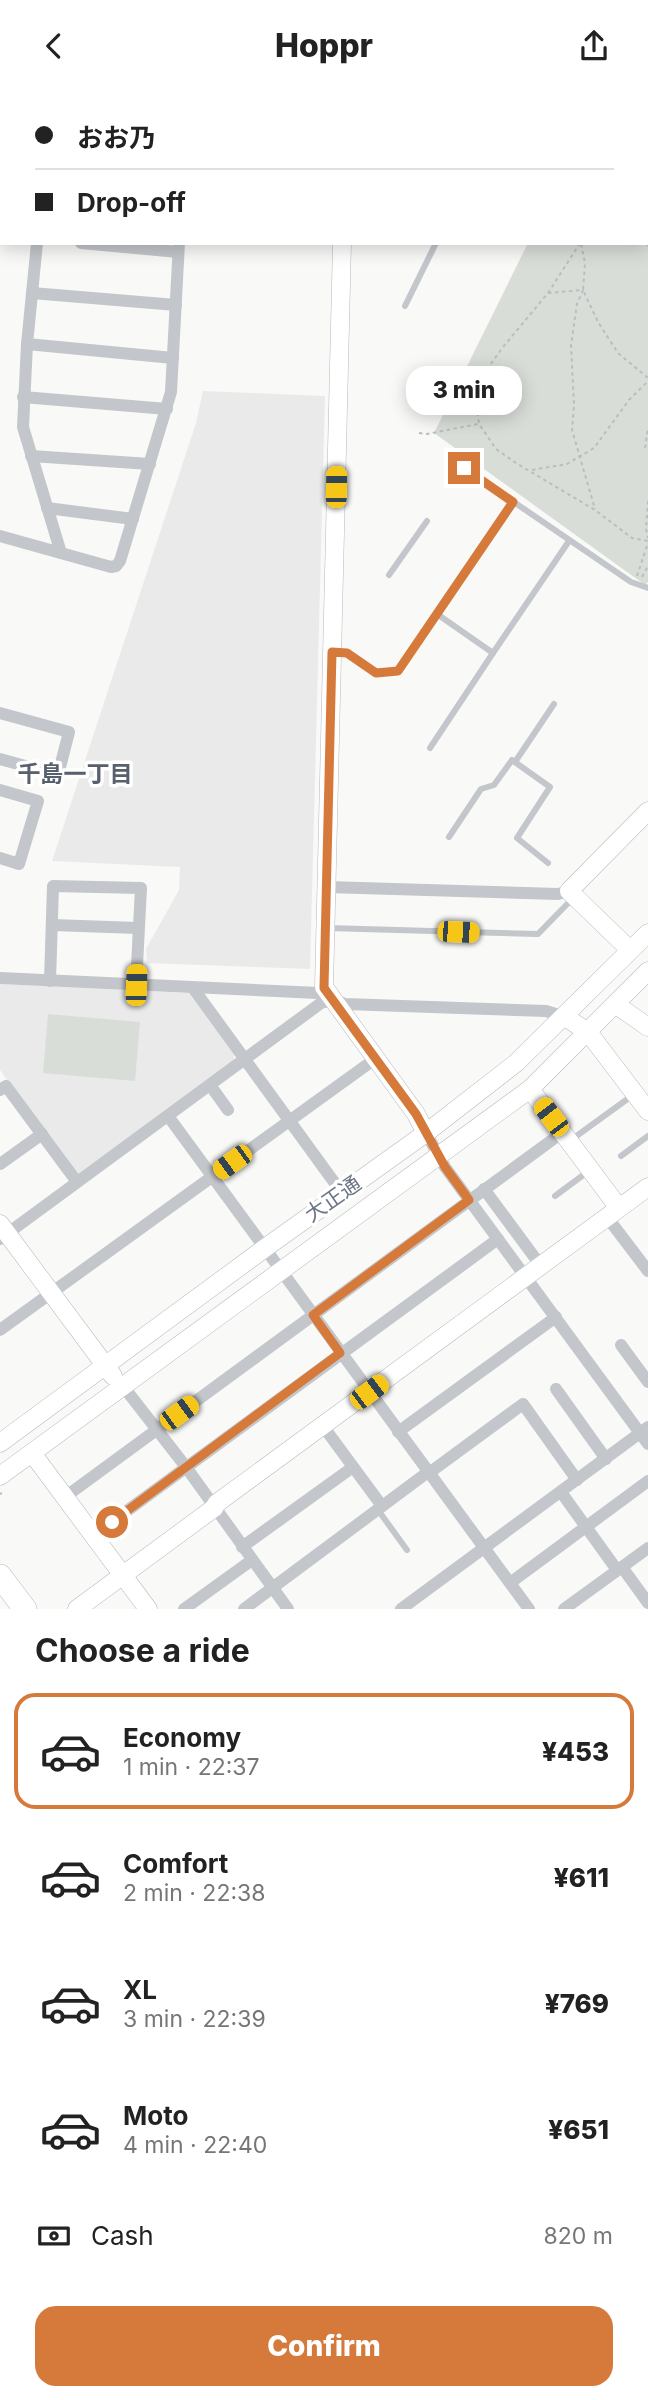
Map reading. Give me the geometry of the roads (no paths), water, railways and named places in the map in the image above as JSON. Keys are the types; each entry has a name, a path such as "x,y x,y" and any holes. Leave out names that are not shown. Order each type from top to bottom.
{"highway":[{"path":"0,1576 25,1609"},
{"path":"0,1586 17,1609"}],"street":[{"path":"37,245 23,397 24,436 61,553"},
{"path":"0,536 111,567 120,562 171,391 179,248 120,245"},
{"path":"342,245 324,988 416,1114 438,1155 469,1200 645,1435 606,1459 401,1609"},
{"path":"32,293 176,305"},
{"path":"27,344 173,358"},
{"path":"23,397 167,409"},
{"path":"31,456 150,464"},
{"path":"47,508 133,519"},
{"path":"0,713 69,732 58,775 0,759"},
{"path":"0,790 38,801 19,864 0,858"},
{"path":"572,894 648,811"},
{"path":"50,981 53,885 141,888 136,985"},
{"path":"327,887 572,894 631,950"},
{"path":"52,925 138,928"},
{"name":"大正通","path":"0,1443 426,1133 516,1063 648,933"},
{"name":"大正通","path":"1,1488 32,1453 530,1089 648,971"},
{"path":"0,978 318,993 345,1004 546,1011 565,1017 588,1032 648,1111"},
{"path":"193,988 342,1193"},
{"path":"288,1609 186,1467 123,1386 105,1368 2,1232 77,1182 321,1003 331,1000"},
{"path":"615,1004 648,1027"},
{"path":"0,1330 374,1059"},
{"path":"210,1085 228,1111"},
{"path":"0,1090 6,1086 77,1182"},
{"path":"530,1089 591,1170 648,1271"},
{"path":"168,1116 529,1609"},
{"path":"0,1164 42,1134"},
{"path":"65,1497 484,1189 566,1137"},
{"path":"76,1609 648,1187"},
{"path":"484,1189 541,1266"},
{"path":"94,1535 498,1238"},
{"path":"398,1432 556,1317"},
{"path":"621,1345 648,1382"},
{"path":"556,1389 606,1459"},
{"path":"244,1609 523,1405 577,1480"},
{"path":"323,1426 380,1508"},
{"path":"32,1453 148,1609"},
{"path":"242,1547 353,1467"},
{"path":"510,1583 648,1481"},
{"path":"561,1492 586,1527 648,1602"},
{"path":"564,1609 648,1548"},
{"path":"184,1609 252,1560"}],"lane":[{"path":"405,306 435,245"},
{"path":"464,468 569,541 637,584 648,588"},
{"path":"332,652 347,653 376,673 398,671 513,502"},
{"path":"390,575 427,521"},
{"path":"430,748 569,541"},
{"path":"437,614 493,653"},
{"path":"515,762 554,704"},
{"path":"449,837 481,789 495,785 512,760 550,787 517,838 548,863"},
{"path":"326,928 538,934 572,894"},
{"path":"566,1137 635,1093"},
{"path":"621,1156 648,1136"},
{"path":"555,1196 591,1170"},
{"path":"380,1508 407,1550"}],"district":[{"name":"千島一丁目","path":"75,774"}]}
